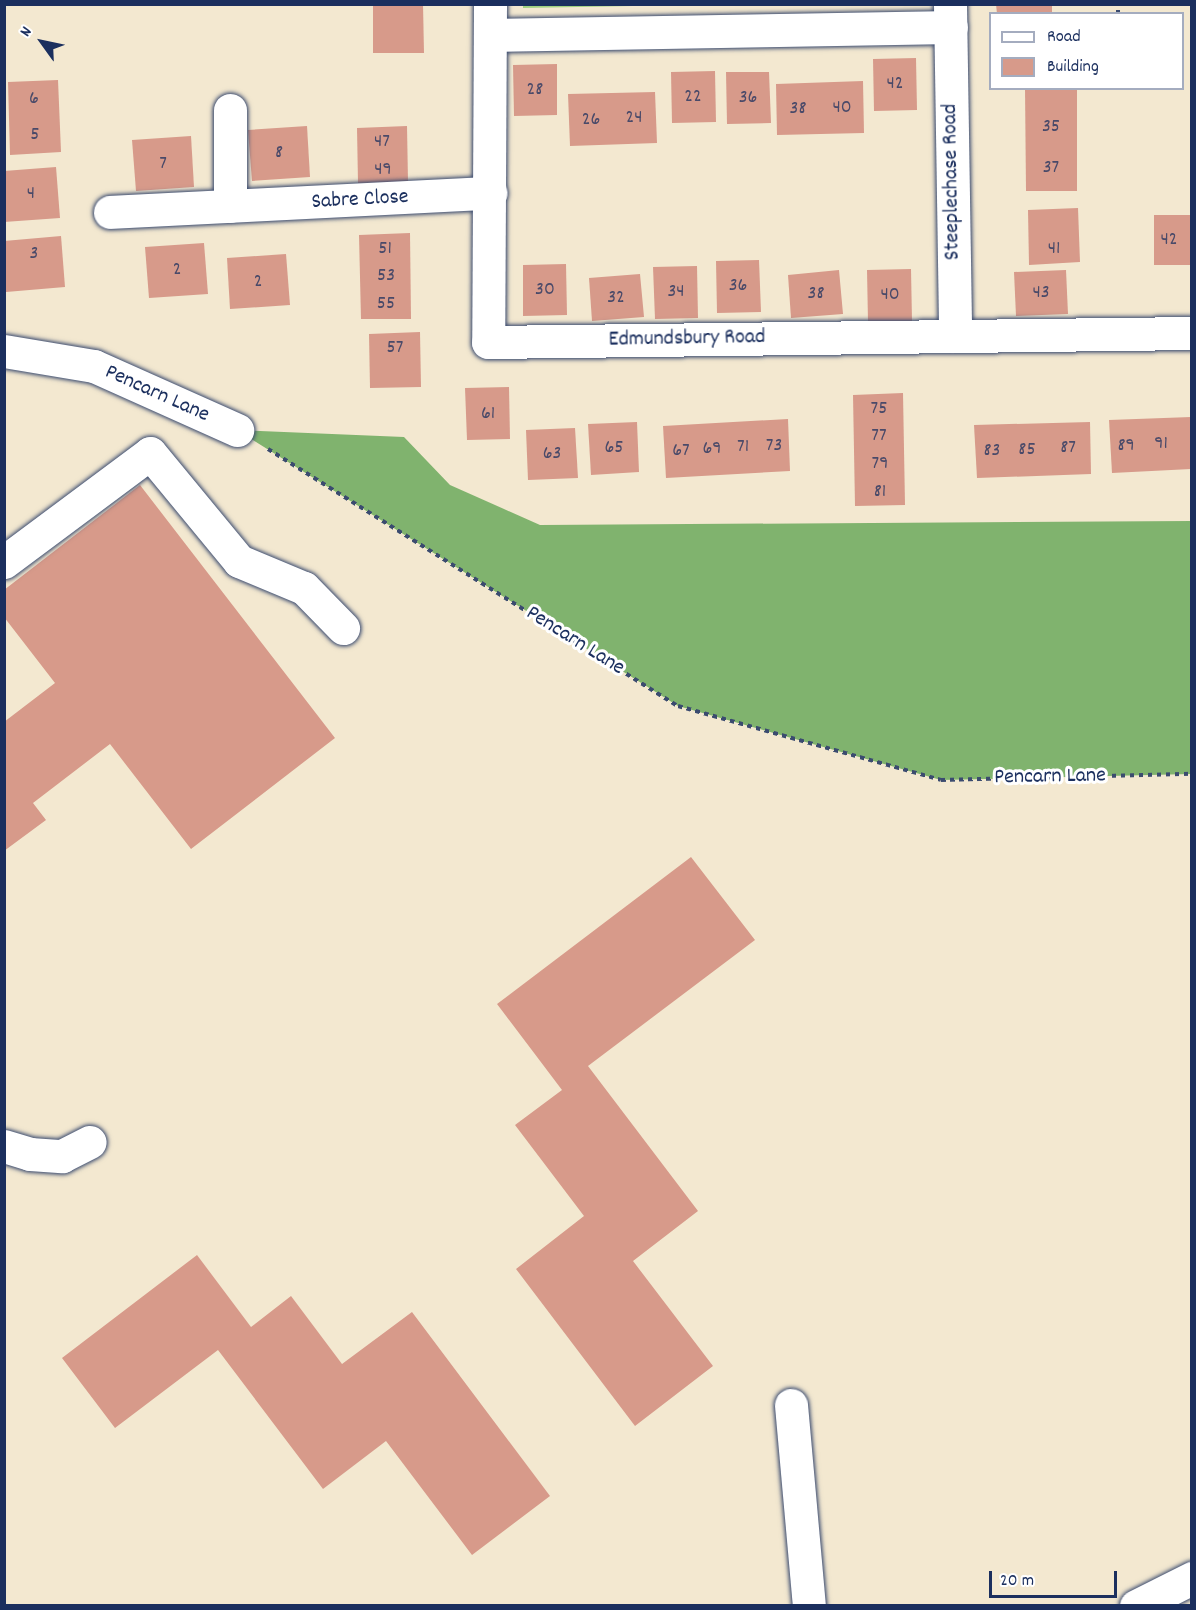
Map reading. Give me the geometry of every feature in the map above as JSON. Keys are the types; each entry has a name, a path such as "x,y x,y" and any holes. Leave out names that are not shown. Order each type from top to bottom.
{"street":[{"name":"Steeplechase Road","path":"727,31 950,16 955,336"},
{"name":"Edmundsbury Road","path":"727,31 490,20 491,193 488,342 1191,333"},
{"path":"230,110 230,206"},
{"name":"Sabre Close","path":"110,212 491,193"},
{"name":"Pencarn Lane","path":"4,351 94,366 237,430"},
{"path":"4,562 150,453 239,561 304,588 343,628"},
{"path":"4,1146 30,1154 62,1156 90,1142"},
{"path":"791,1405 809,1605"},
{"path":"1136,1605 1191,1578"}],"path":[{"name":"Pencarn Lane","path":"237,430 678,706 941,780 1191,774"}],"green space":[{"path":"523,4 688,4 688,5 523,8"},
{"path":"237,430 404,437 450,485 540,525 1191,521 1191,774 941,780 678,706"}],"building":[{"path":"373,4 423,4 424,53 373,53"},
{"path":"996,4 1052,4 1052,12 997,12"},
{"path":"916,58 917,110 874,111 873,59"},
{"path":"557,64 557,115 514,116 513,65"},
{"path":"715,71 716,122 672,123 671,72"},
{"path":"726,72 769,72 771,123 727,124"},
{"path":"58,80 61,152 10,155 8,82"},
{"path":"863,81 864,133 777,135 776,84"},
{"path":"1025,90 1077,90 1077,191 1026,191"},
{"path":"655,92 657,143 570,146 568,94"},
{"path":"307,126 310,177 252,181 248,130"},
{"path":"407,126 408,182 358,183 357,128"},
{"path":"191,136 194,187 136,191 132,140"},
{"path":"56,167 60,218 4,222 4,171"},
{"path":"1078,208 1080,262 1029,265 1028,210"},
{"path":"1154,215 1191,215 1191,265 1154,265"},
{"path":"410,233 411,319 361,319 359,235"},
{"path":"61,236 65,287 6,292 4,241"},
{"path":"204,243 208,294 149,298 145,247"},
{"path":"286,254 290,305 230,309 227,258"},
{"path":"759,260 761,312 717,313 716,261"},
{"path":"566,264 567,315 523,316 523,265"},
{"path":"697,266 698,318 655,319 653,267"},
{"path":"911,269 912,321 868,322 867,270"},
{"path":"839,270 843,314 791,318 788,275"},
{"path":"1066,270 1068,314 1016,316 1014,272"},
{"path":"640,274 644,317 592,321 589,278"},
{"path":"420,332 421,387 370,388 369,334"},
{"path":"509,387 510,439 467,440 465,388"},
{"path":"903,393 905,505 855,506 853,395"},
{"path":"1191,417 1191,469 1112,473 1109,420"},
{"path":"788,419 790,471 666,478 663,426"},
{"path":"637,422 639,472 591,475 588,424"},
{"path":"1090,422 1091,474 977,478 974,425"},
{"path":"575,428 578,478 528,480 526,430"},
{"path":"140,485 335,738 191,849 110,744 33,803 46,820 4,851 4,722 55,683 4,617 4,590"},
{"path":"691,857 755,940 588,1066 698,1211 633,1261 713,1366 635,1426 516,1269 584,1216 515,1125 562,1090 497,1004"},
{"path":"197,1255 251,1327 291,1296 342,1364 412,1312 550,1496 472,1555 386,1441 323,1489 218,1350 115,1428 62,1358"}]}
